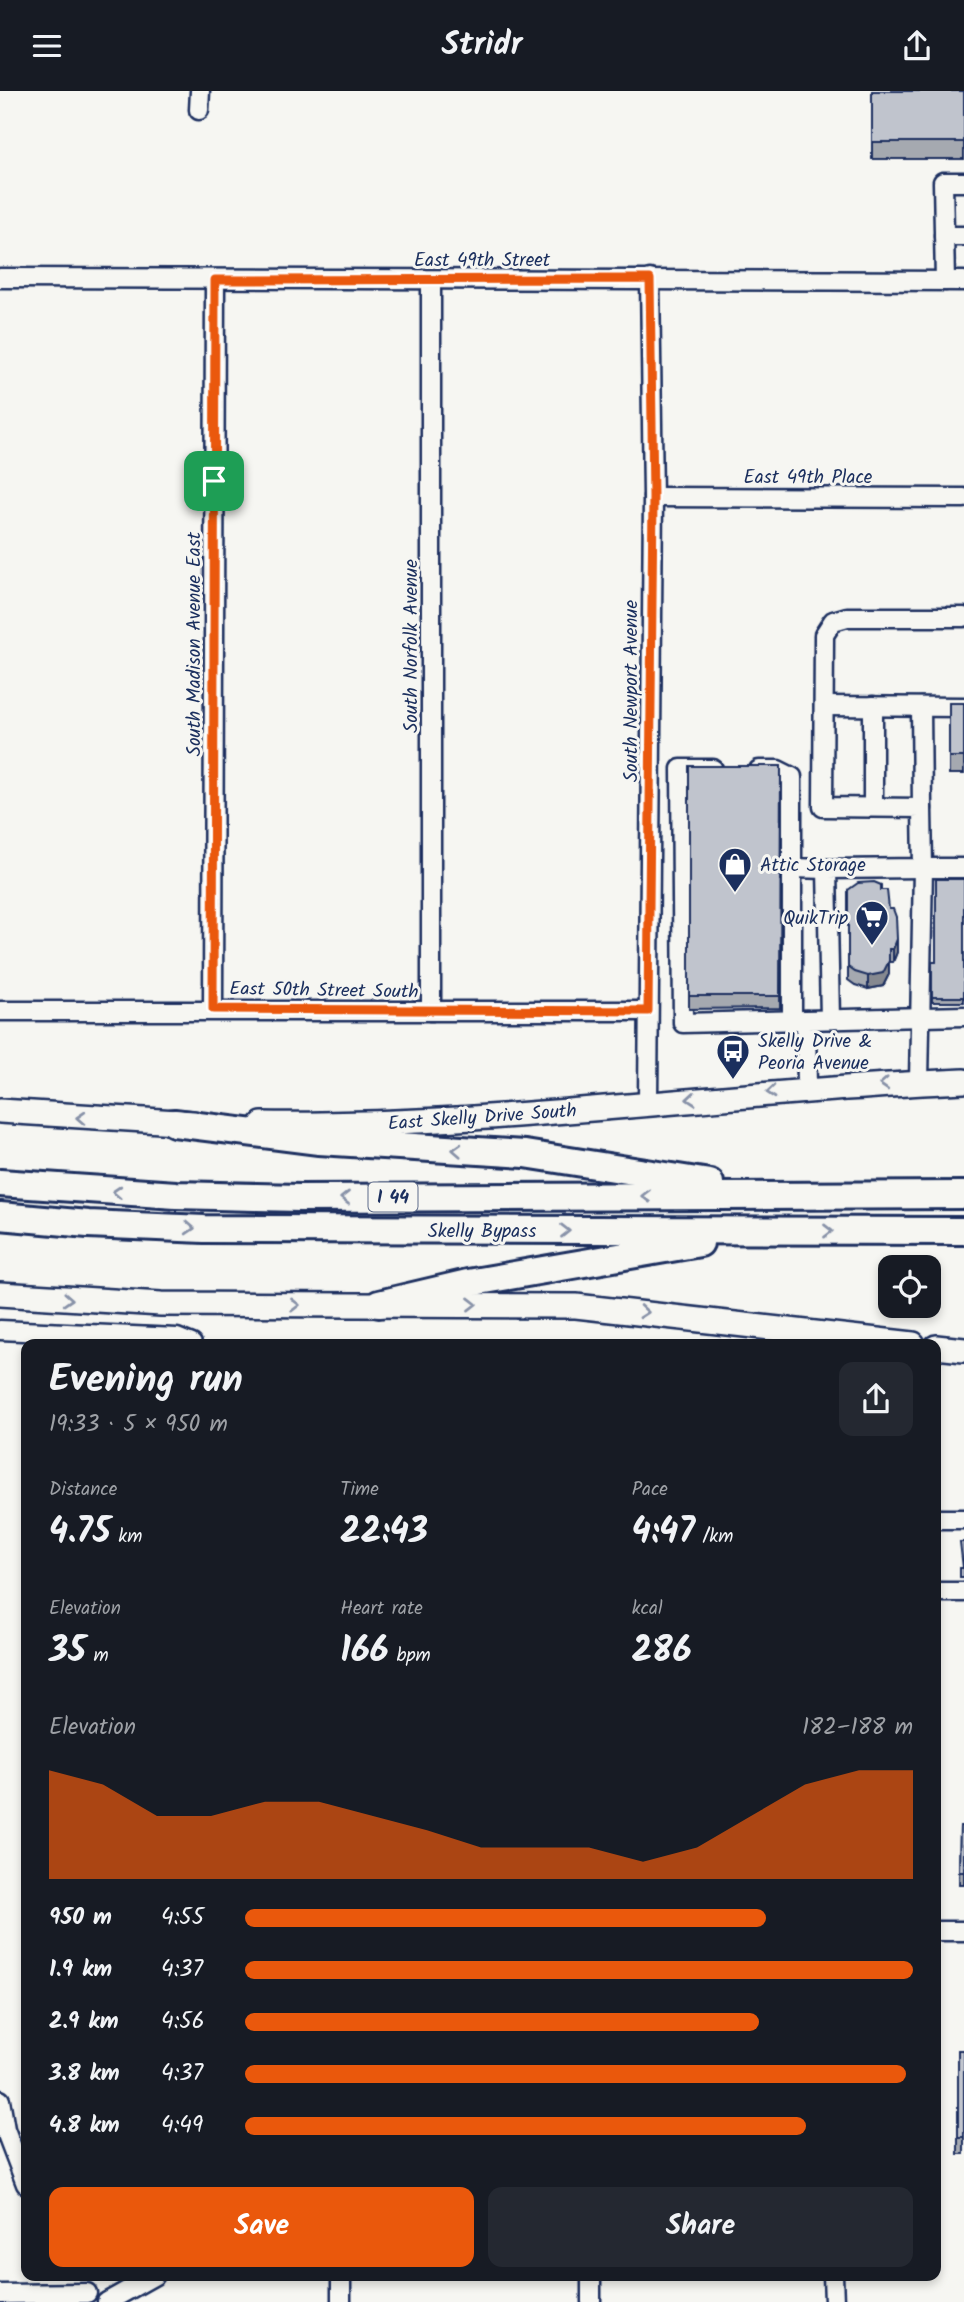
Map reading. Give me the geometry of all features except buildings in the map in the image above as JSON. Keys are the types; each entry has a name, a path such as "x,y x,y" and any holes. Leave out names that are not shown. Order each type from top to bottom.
{"highway":[{"path":"174,1123 318,1142 525,1154 787,1196"},
{"name":"Skelly Bypass","path":"0,1183 176,1195 286,1198 964,1195"},
{"name":"Skelly Bypass","path":"0,1216 88,1224 204,1229 964,1231"},
{"path":"379,1304 468,1283 540,1273 760,1231"}],"main road":[{"name":"East Skelly Drive South","path":"0,1111 174,1123 426,1122 807,1089 964,1081"},
{"path":"930,1082 964,1088"},
{"path":"0,1294 161,1304 576,1306 870,1339"},
{"path":"941,1348 964,1350"}],"street":[{"path":"200,91 200,110"},
{"path":"945,281 943,182 964,182"},
{"path":"944,236 964,236"},
{"name":"East 49th Street","path":"0,278 964,281"},
{"name":"South Newport Avenue","path":"648,1102 653,497 650,279"},
{"name":"South Madison Avenue East","path":"213,1009 215,280"},
{"name":"South Norfolk Avenue","path":"431,280 431,1011"},
{"name":"East 49th Place","path":"653,497 964,498"},
{"path":"922,808 823,807 824,635 833,621 846,617 964,617"},
{"path":"824,706 964,707"},
{"path":"873,706 873,806"},
{"path":"921,707 923,868 920,1017 930,1082"},
{"path":"807,1089 799,1020 792,868 792,777 778,770 681,769 683,1023 799,1020 830,1019 964,1016"},
{"path":"792,868 964,868"},
{"path":"827,869 830,1019"},
{"name":"East 50th Street South","path":"0,1011 648,1011"},
{"path":"0,1330 179,1339"},
{"path":"941,1519 964,1519"},
{"path":"941,1591 964,1591"},
{"path":"941,1931 964,1931"},
{"path":"0,2100 5,2129 21,2171"},
{"path":"0,2294 88,2297 81,2281"},
{"path":"107,2302 139,2281"},
{"path":"341,2281 341,2302"},
{"path":"591,2281 591,2302"},
{"path":"834,2281 834,2302"}],"place":[{"name":"Attic Storage","path":"735,894"},
{"name":"QuikTrip","path":"872,947"},
{"name":"Skelly Drive & Peoria Avenue","path":"733,1081"}],"route":[{"path":"650,279 653,497 648,1011 213,1009 214,481 215,280 650,279"}]}
